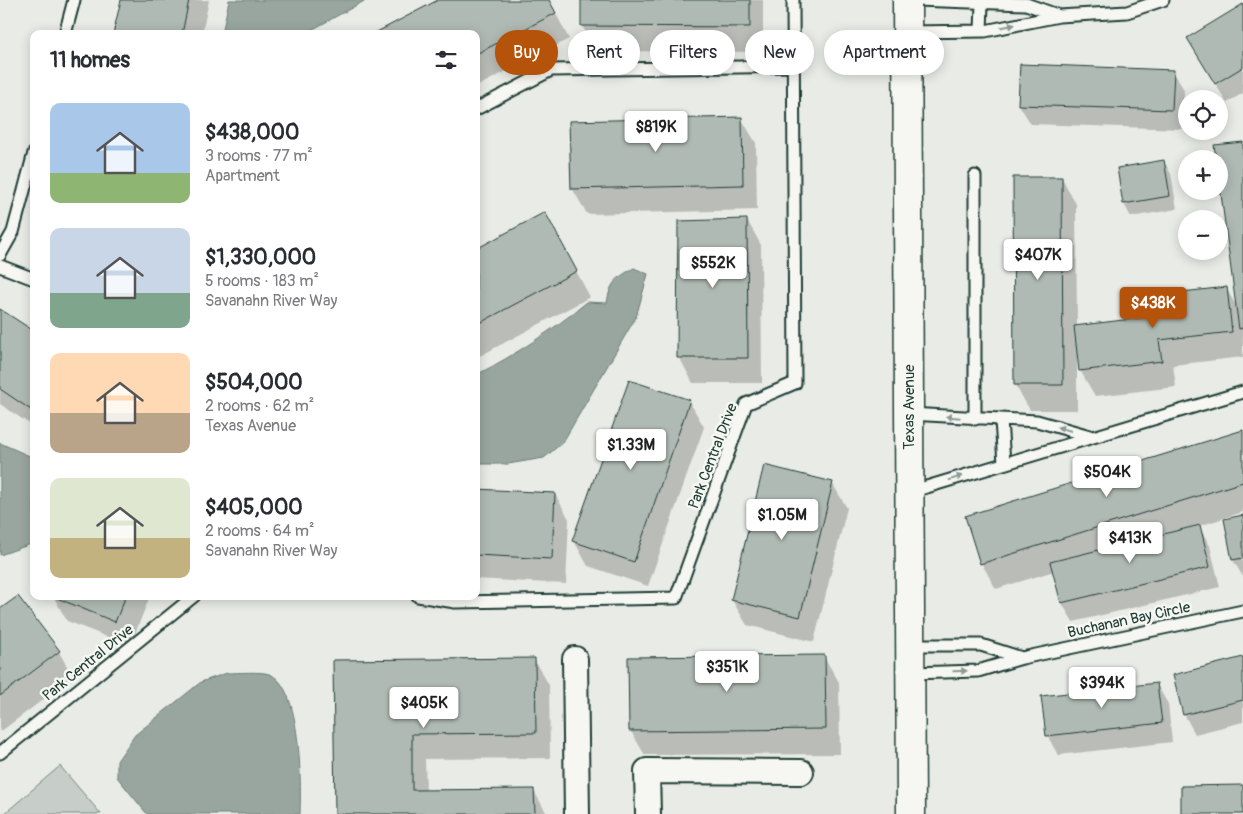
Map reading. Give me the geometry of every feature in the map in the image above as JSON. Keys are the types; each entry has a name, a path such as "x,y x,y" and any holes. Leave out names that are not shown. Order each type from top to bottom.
{"street":[{"name":"Texas Avenue","path":"906,0 908,30"},
{"name":"Texas Avenue","path":"908,75 911,814"},
{"path":"575,659 577,814"},
{"path":"648,814 647,771 801,772"}],"lane":[{"path":"66,30 74,0"},
{"name":"Park Central Drive","path":"793,0 793,30"},
{"path":"916,0 1026,4 1059,16"},
{"path":"944,32 981,31 1059,16 1127,12 1163,0"},
{"path":"981,31 982,3"},
{"path":"480,107 551,70 745,67"},
{"name":"Park Central Drive","path":"443,600 455,602 676,598 746,404 795,383 793,75"},
{"path":"0,256 13,232 30,168"},
{"path":"975,176 975,419"},
{"path":"0,266 30,277"},
{"path":"910,492 1090,436 1243,392"},
{"path":"909,414 1037,421 1090,436"},
{"path":"1001,420 1004,463"},
{"name":"Park Central Drive","path":"0,753 189,600"},
{"name":"Buchanan Bay Circle","path":"911,673 978,670 1022,658 1243,611"},
{"name":"Buchanan Bay Circle","path":"911,645 981,645 1022,658"}],"shaded area":[{"path":"229,0 366,0 311,30 223,30"},
{"path":"634,268 648,274 636,317 563,442 544,458 508,464 480,464 480,373 533,342 587,302 607,303 612,286 623,275"},
{"path":"0,443 30,456 30,544 0,555"},
{"path":"254,672 269,674 280,682 288,696 294,715 297,737 300,814 147,814 117,777 117,761 135,735 201,682 227,673"},
{"path":"60,766 101,814 4,814"}],"building":[{"path":"121,0 189,0 183,30 114,30"},
{"path":"438,0 549,0 556,13 523,30 495,30 495,44 480,52 480,30 381,30"},
{"path":"581,0 750,0 750,27 581,26"},
{"path":"1243,4 1243,67 1215,84 1187,38"},
{"path":"1020,64 1174,70 1172,110 1018,105"},
{"path":"742,117 743,185 571,189 569,121"},
{"path":"1243,142 1243,328 1239,329 1228,246 1228,210 1223,210 1222,200 1228,200 1228,150 1215,150 1214,145"},
{"path":"1164,160 1170,196 1123,204 1117,168"},
{"path":"1013,177 1062,177 1063,385 1014,385"},
{"path":"545,212 577,271 480,323 480,247"},
{"path":"747,219 748,358 677,358 678,221"},
{"path":"1227,287 1232,332 1159,340 1162,361 1079,371 1074,326 1148,317 1146,296"},
{"path":"0,309 30,328 30,409 0,389"},
{"path":"629,380 690,400 634,562 572,541"},
{"path":"1243,430 1243,482 980,564 965,516"},
{"path":"764,465 833,482 800,617 731,600"},
{"path":"480,489 555,493 552,559 480,555"},
{"path":"1243,515 1243,558 1232,560 1224,519"},
{"path":"1200,525 1210,567 1061,603 1050,562"},
{"path":"18,596 60,651 0,696 0,609"},
{"path":"62,600 124,600 115,622"},
{"path":"825,655 826,729 629,731 628,657"},
{"path":"1243,657 1243,700 1183,715 1173,675"},
{"path":"535,658 536,733 412,734 412,790 534,789 535,814 335,814 333,660"},
{"path":"1157,683 1162,723 1046,736 1041,696"},
{"path":"1243,785 1243,814 1181,814 1181,786"}]}
